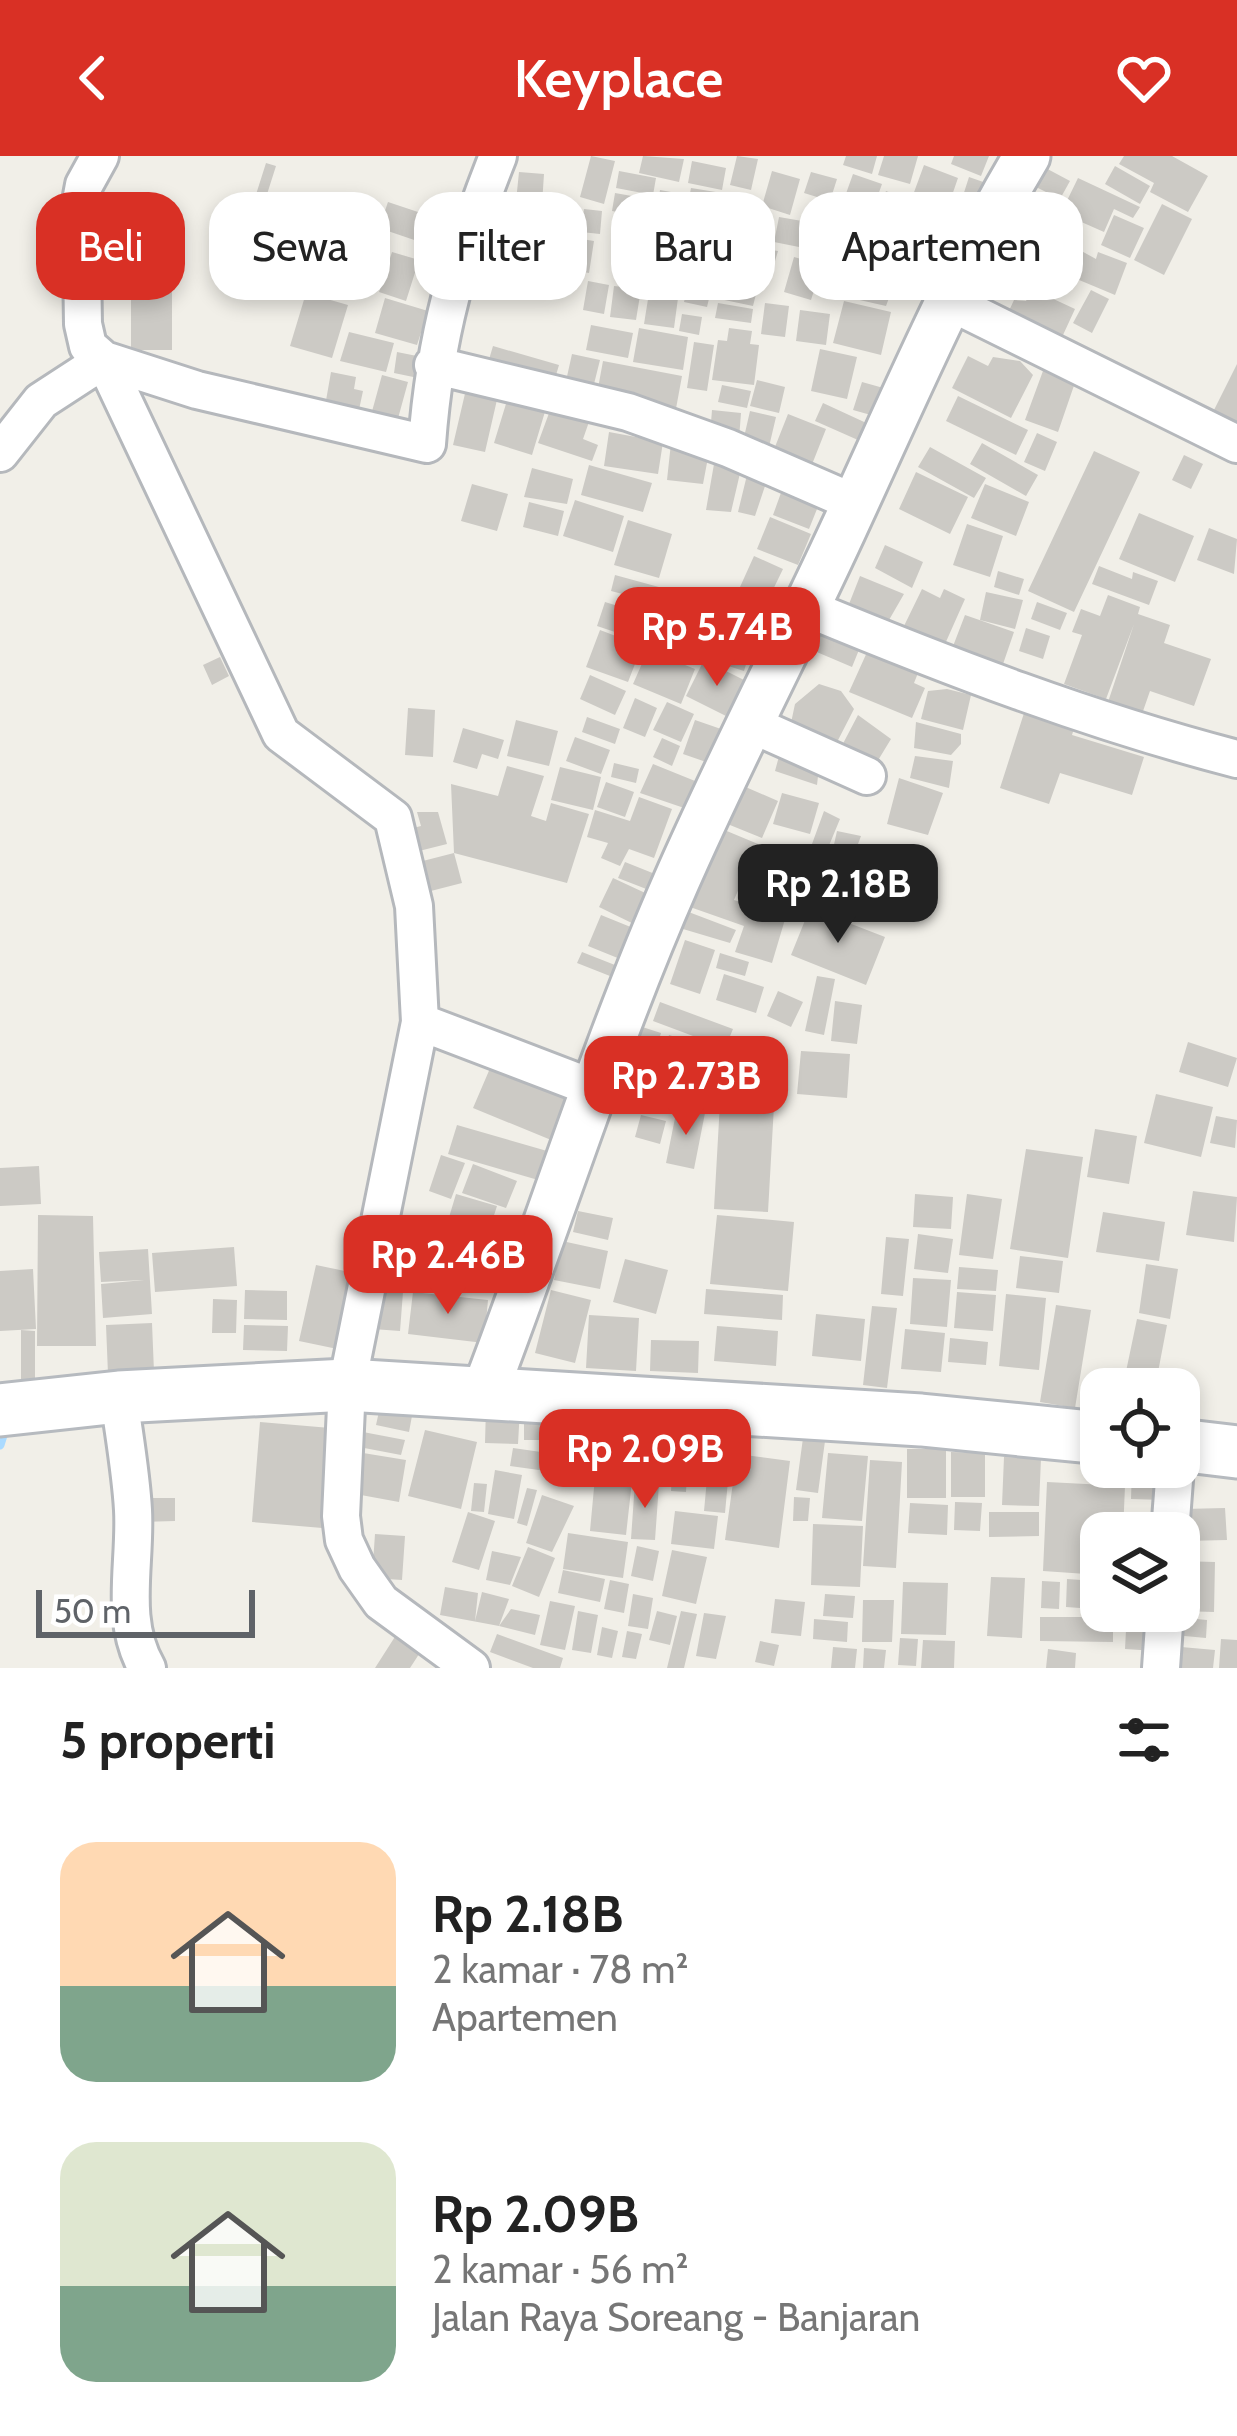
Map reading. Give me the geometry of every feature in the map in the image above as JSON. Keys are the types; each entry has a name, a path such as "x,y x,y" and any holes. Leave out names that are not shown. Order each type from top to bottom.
{"main road":[{"path":"0,1410 119,1397 347,1385 921,1420 1080,1436"},
{"path":"1200,1448 1237,1452"}],"street":[{"path":"100,156 81,201 83,325 88,346 104,360 281,734 393,818 414,906 420,1022 347,1385 341,1516 344,1540 357,1568 381,1602 471,1668"},
{"path":"104,360 197,389 427,443 433,365 461,253 498,156"},
{"path":"1007,192 1027,156"},
{"path":"485,1391 539,1252 593,1088 676,881 807,608 946,300 1237,443"},
{"path":"0,453 41,401 104,360"},
{"path":"433,365 628,412 728,448 855,503"},
{"path":"807,608 1057,705 1237,759"},
{"path":"752,724 867,776"},
{"path":"420,1022 593,1088"},
{"path":"119,1397 133,1511 130,1625 147,1668"},
{"path":"1161,1668 1164,1632"}],"building":[{"path":"591,156 615,161 604,204 581,192"},
{"path":"643,156 684,159 679,182 639,173"},
{"path":"737,156 758,159 751,190 730,185"},
{"path":"846,156 877,156 872,174 843,165"},
{"path":"884,156 918,156 910,184 878,175"},
{"path":"954,156 989,156 981,176 951,164"},
{"path":"1124,156 1172,156 1208,176 1188,212 1150,192 1154,183 1119,164"},
{"path":"692,161 726,168 722,190 688,183"},
{"path":"266,163 276,166 268,192 257,192"},
{"path":"924,165 958,178 953,192 914,192"},
{"path":"1040,165 1070,181 1064,192 1046,192 1030,184"},
{"path":"1115,166 1150,186 1140,204 1105,184"},
{"path":"619,171 656,178 654,192 616,188"},
{"path":"772,171 800,179 790,215 775,210 775,192 766,192"},
{"path":"519,172 544,174 543,192 517,192"},
{"path":"811,172 837,179 833,192 804,192"},
{"path":"853,174 882,184 879,192 847,192"},
{"path":"969,177 989,184 986,192 964,192"},
{"path":"1078,178 1140,207 1133,218 1114,209 1104,232 1083,223 1083,192 1071,192"},
{"path":"390,203 414,211 414,240 390,232"},
{"path":"1162,204 1192,219 1164,275 1134,260"},
{"path":"587,209 602,211 600,234 587,233"},
{"path":"1114,215 1144,228 1130,258 1101,245"},
{"path":"779,217 799,220 799,247 775,242"},
{"path":"587,240 594,241 587,273"},
{"path":"392,252 414,259 406,301 390,296"},
{"path":"1083,252 1096,259 1098,252 1127,263 1115,295 1083,282"},
{"path":"794,257 799,258 799,296 784,292"},
{"path":"588,281 609,285 604,314 583,310"},
{"path":"1091,290 1109,299 1092,333 1073,323"},
{"path":"131,300 172,300 172,350 131,350"},
{"path":"304,300 348,305 332,358 290,346"},
{"path":"384,300 428,311 417,345 375,333"},
{"path":"612,300 639,300 636,320 610,317"},
{"path":"648,300 678,300 674,328 644,324"},
{"path":"684,300 709,300 707,307"},
{"path":"1014,300 1056,300 1075,309 1057,348 1008,313"},
{"path":"844,301 891,312 881,355 833,343"},
{"path":"718,303 753,309 751,323 715,318"},
{"path":"765,303 789,306 785,337 761,334"},
{"path":"800,310 830,314 826,345 796,341"},
{"path":"682,314 702,317 699,335 679,331"},
{"path":"591,325 633,333 628,358 586,350"},
{"path":"639,328 688,337 683,370 633,362"},
{"path":"729,328 752,331 750,344 759,345 754,385 712,380 718,340 727,341"},
{"path":"349,332 394,343 386,372 340,361"},
{"path":"694,342 714,345 707,391 687,388"},
{"path":"493,346 559,365 551,392 485,373"},
{"path":"820,349 857,357 847,399 811,391"},
{"path":"397,352 427,358 423,379 394,373"},
{"path":"572,354 600,360 593,388 566,381"},
{"path":"968,356 988,366 993,357 1020,361 1033,375 1011,418 952,388"},
{"path":"1047,360 1079,371 1058,432 1025,420"},
{"path":"603,361 682,376 675,414 596,399"},
{"path":"1237,364 1237,434 1209,420"},
{"path":"331,372 356,377 354,389 363,391 357,419 324,412"},
{"path":"382,375 408,382 394,433 368,426"},
{"path":"757,380 785,387 779,413 750,406"},
{"path":"862,382 887,389 878,417 853,410"},
{"path":"467,385 499,391 485,452 453,445"},
{"path":"722,385 751,391 747,408 718,402"},
{"path":"509,394 547,405 532,455 494,443"},
{"path":"958,396 1028,430 1016,455 946,421"},
{"path":"823,403 875,427 867,444 815,421"},
{"path":"552,405 590,419 583,439 598,445 592,461 538,443"},
{"path":"712,410 741,413 739,439 710,435"},
{"path":"750,411 776,417 768,451 742,446"},
{"path":"788,414 826,429 809,472 771,457"},
{"path":"609,432 663,442 658,474 604,466"},
{"path":"1037,433 1057,442 1045,471 1024,462"},
{"path":"671,443 710,447 703,484 667,480"},
{"path":"982,443 1038,475 1026,496 970,464"},
{"path":"930,447 986,478 974,498 918,467"},
{"path":"1094,451 1140,472 1074,612 1028,591"},
{"path":"1184,455 1203,464 1191,489 1172,480"},
{"path":"714,464 741,469 731,512 706,510"},
{"path":"589,465 652,483 643,512 581,495"},
{"path":"532,468 573,479 567,504 524,497"},
{"path":"916,472 968,497 950,534 899,509"},
{"path":"747,475 767,480 755,516 738,512"},
{"path":"472,484 508,494 497,531 461,521"},
{"path":"985,484 1029,502 1016,536 971,518"},
{"path":"782,490 819,504 809,529 773,515"},
{"path":"575,500 624,516 613,552 563,536"},
{"path":"529,502 564,511 558,536 523,527"},
{"path":"1139,513 1194,536 1175,582 1119,559"},
{"path":"770,517 811,534 798,565 757,549"},
{"path":"628,520 672,534 659,578 614,565"},
{"path":"967,524 1003,536 990,577 953,565"},
{"path":"1209,528 1237,539 1234,574 1197,560"},
{"path":"885,545 923,562 912,588 875,568"},
{"path":"754,556 783,569 768,600 740,587"},
{"path":"1099,566 1132,579 1133,572 1158,581 1149,605 1092,584"},
{"path":"998,571 1024,579 1019,595 994,587"},
{"path":"615,575 688,595 684,610 611,591"},
{"path":"860,576 904,594 889,620 849,604"},
{"path":"922,589 940,598 944,589 965,599 945,644 904,626"},
{"path":"702,592 742,607 733,630 693,615"},
{"path":"986,592 1023,600 1015,629 980,620"},
{"path":"1108,595 1140,607 1138,614 1170,625 1164,643 1211,659 1194,706 1150,691 1142,714 1108,702 1134,624 1106,699 1064,684 1082,635 1072,632 1081,609 1100,616"},
{"path":"605,602 644,614 636,639 597,626"},
{"path":"1037,602 1067,613 1060,630 1031,619"},
{"path":"752,605 776,614 765,642 741,633"},
{"path":"653,608 694,625 681,655 640,638"},
{"path":"965,615 1014,632 1002,667 950,654"},
{"path":"816,621 863,640 852,667 805,647"},
{"path":"699,627 752,645 744,671 722,664 717,652 693,645"},
{"path":"1026,628 1050,636 1043,659 1019,651"},
{"path":"600,630 642,646 628,682 586,667"},
{"path":"881,649 907,660 901,666 918,673 914,683 925,688 912,718 849,692 868,650 877,659"},
{"path":"648,650 695,669 681,704 633,684"},
{"path":"220,657 229,676 212,685 203,665"},
{"path":"704,660 748,682 730,718 686,696"},
{"path":"590,675 626,691 615,715 580,699"},
{"path":"819,684 841,691 854,709 834,748 788,737 795,704"},
{"path":"947,689 971,695 963,730 921,719 928,691"},
{"path":"635,698 657,708 645,737 623,728"},
{"path":"667,702 694,714 681,742 653,730"},
{"path":"408,708 435,710 433,757 405,755"},
{"path":"1025,710 1075,725 1072,735 1144,757 1132,795 1060,773 1049,804 1000,788"},
{"path":"858,715 891,739 877,762 837,755"},
{"path":"587,717 620,729 615,744 582,732"},
{"path":"516,720 558,731 549,766 507,756"},
{"path":"695,720 721,729 709,763 683,754"},
{"path":"916,722 961,734 961,744 951,755 914,748"},
{"path":"463,728 504,740 498,759 482,754 477,769 453,762"},
{"path":"575,737 610,750 601,774 566,761"},
{"path":"662,738 680,746 672,766 653,757"},
{"path":"781,749 820,759 817,785 775,771"},
{"path":"915,756 953,761 949,788 910,778"},
{"path":"614,763 639,769 636,783 611,777"},
{"path":"653,764 700,783 690,810 640,793"},
{"path":"507,766 544,776 531,816 546,821 551,803 589,814 567,883 454,853 451,784 498,796"},
{"path":"560,767 601,777 593,810 551,800"},
{"path":"899,778 943,793 928,835 887,824"},
{"path":"606,782 634,792 625,817 597,807"},
{"path":"741,785 778,801 762,838 725,823"},
{"path":"782,793 819,803 810,834 773,824"},
{"path":"639,797 672,809 654,858 629,849 620,866 601,858 608,843 587,837 595,810 630,821"},
{"path":"824,811 840,819 828,848 812,844"},
{"path":"417,812 438,812 447,844 411,853 405,830 421,826"},
{"path":"722,829 758,844 734,900 786,916 772,963 735,952 744,926 690,907"},
{"path":"837,831 861,836 858,844 886,848 878,860 833,849"},
{"path":"803,851 843,867 833,890 793,874"},
{"path":"454,853 462,883 423,893 415,863"},
{"path":"625,862 660,876 654,892 618,878"},
{"path":"764,875 797,883 790,910 758,903"},
{"path":"613,878 656,898 642,928 599,907"},
{"path":"810,908 885,937 866,985 791,955"},
{"path":"686,911 736,930 730,943 683,929"},
{"path":"601,915 643,932 630,963 588,946"},
{"path":"685,940 715,950 700,994 670,984"},
{"path":"582,952 620,967 615,978 577,963"},
{"path":"720,953 749,962 745,976 716,968"},
{"path":"724,974 764,987 756,1013 716,1000"},
{"path":"817,976 835,979 824,1035 805,1031"},
{"path":"778,991 803,1002 791,1027 767,1016"},
{"path":"835,1001 862,1005 857,1044 831,1041"},
{"path":"660,1002 733,1029 725,1048 653,1021"},
{"path":"636,1025 661,1033 649,1072 624,1065"},
{"path":"669,1035 697,1044 681,1097 652,1089"},
{"path":"1188,1042 1237,1058 1228,1087 1179,1072"},
{"path":"700,1049 719,1054 703,1108 685,1102"},
{"path":"723,1049 777,1052 768,1212 714,1209"},
{"path":"801,1051 850,1054 847,1098 797,1094"},
{"path":"494,1059 576,1092 556,1142 473,1108"},
{"path":"1156,1094 1213,1107 1201,1157 1144,1143"},
{"path":"677,1108 705,1113 694,1169 666,1163"},
{"path":"641,1115 666,1121 660,1144 635,1137"},
{"path":"1216,1116 1237,1120 1235,1148 1210,1143"},
{"path":"457,1125 554,1153 545,1182 448,1154"},
{"path":"1095,1129 1137,1136 1129,1184 1087,1177"},
{"path":"1026,1149 1083,1157 1068,1258 1010,1249"},
{"path":"441,1155 465,1163 451,1199 429,1191"},
{"path":"473,1164 517,1181 506,1208 462,1193"},
{"path":"39,1166 41,1204 0,1206 0,1168"},
{"path":"1193,1191 1237,1197 1234,1242 1186,1235"},
{"path":"456,1194 497,1206 487,1237 447,1224"},
{"path":"915,1194 953,1197 951,1229 913,1227"},
{"path":"967,1194 1002,1199 993,1259 959,1255"},
{"path":"578,1211 613,1218 608,1240 573,1232"},
{"path":"1103,1212 1165,1222 1159,1261 1096,1252"},
{"path":"38,1215 93,1216 96,1346 37,1346"},
{"path":"717,1215 794,1222 788,1291 710,1284"},
{"path":"389,1216 429,1226 421,1255 381,1246"},
{"path":"433,1228 486,1244 476,1276 419,1270"},
{"path":"918,1234 953,1239 948,1273 914,1269"},
{"path":"886,1237 909,1239 903,1296 881,1294"},
{"path":"562,1241 608,1251 600,1289 554,1280"},
{"path":"494,1243 507,1247 494,1283 480,1279"},
{"path":"234,1247 237,1286 155,1292 152,1253"},
{"path":"148,1249 152,1314 103,1318 101,1284 144,1280 101,1282 99,1252"},
{"path":"1020,1256 1063,1261 1059,1293 1016,1288"},
{"path":"625,1259 668,1270 656,1314 613,1302"},
{"path":"1146,1264 1178,1269 1170,1319 1139,1313"},
{"path":"316,1265 364,1275 347,1351 299,1341"},
{"path":"382,1265 411,1267 410,1286 381,1283"},
{"path":"959,1267 998,1270 996,1291 957,1289"},
{"path":"33,1269 36,1329 0,1331 0,1271"},
{"path":"913,1278 951,1280 947,1327 910,1324"},
{"path":"706,1289 783,1295 782,1320 704,1314"},
{"path":"245,1290 287,1291 287,1320 244,1319"},
{"path":"377,1290 403,1292 400,1331 373,1329"},
{"path":"551,1290 591,1300 575,1363 535,1353"},
{"path":"413,1292 488,1300 484,1343 408,1334"},
{"path":"957,1292 996,1295 993,1331 954,1328"},
{"path":"1006,1294 1046,1298 1039,1370 999,1366"},
{"path":"213,1299 237,1300 236,1333 212,1333"},
{"path":"1056,1305 1091,1310 1075,1408 1040,1402"},
{"path":"872,1306 897,1308 887,1388 863,1385"},
{"path":"816,1314 865,1319 861,1361 812,1356"},
{"path":"589,1315 639,1318 636,1371 586,1368"},
{"path":"1137,1319 1167,1325 1159,1368 1127,1368"},
{"path":"152,1323 154,1372 108,1374 106,1325"},
{"path":"244,1325 288,1326 287,1351 243,1350"},
{"path":"717,1326 778,1331 776,1366 714,1361"},
{"path":"905,1329 945,1333 941,1372 901,1369"},
{"path":"21,1330 35,1331 35,1379 21,1379"},
{"path":"950,1338 988,1342 986,1365 948,1362"},
{"path":"651,1340 699,1341 698,1373 650,1371"},
{"path":"382,1398 414,1405 409,1432 376,1425"},
{"path":"486,1407 520,1408 518,1444 485,1443"},
{"path":"260,1422 342,1429 334,1529 252,1522"},
{"path":"524,1422 552,1422 552,1440 524,1440"},
{"path":"586,1429 667,1434 664,1478 583,1472"},
{"path":"425,1430 477,1442 461,1509 408,1496"},
{"path":"556,1430 584,1434 578,1477 550,1474"},
{"path":"363,1432 405,1440 401,1455 359,1447"},
{"path":"702,1434 726,1434 727,1458 702,1458"},
{"path":"803,1438 825,1441 818,1493 796,1490"},
{"path":"674,1442 689,1443 686,1492 671,1491"},
{"path":"513,1448 548,1453 546,1471 510,1466"},
{"path":"907,1449 946,1449 946,1498 907,1498"},
{"path":"357,1452 406,1460 399,1502 350,1493"},
{"path":"951,1452 985,1453 985,1497 951,1497"},
{"path":"828,1453 868,1456 862,1521 822,1518"},
{"path":"737,1454 790,1461 779,1548 725,1540"},
{"path":"1004,1457 1041,1458 1039,1506 1002,1505"},
{"path":"870,1460 902,1462 896,1568 863,1566"},
{"path":"708,1468 729,1470 725,1513 704,1511"},
{"path":"495,1470 522,1475 514,1519 488,1514"},
{"path":"595,1477 632,1481 626,1535 590,1531"},
{"path":"635,1482 659,1484 655,1540 631,1539"},
{"path":"1047,1482 1125,1488 1124,1512 1080,1512 1080,1574 1043,1571"},
{"path":"474,1483 487,1484 484,1512 471,1511"},
{"path":"527,1488 537,1490 527,1526 517,1523"},
{"path":"1131,1488 1165,1488 1165,1500 1131,1499"},
{"path":"542,1495 574,1506 552,1552 526,1543"},
{"path":"794,1497 810,1498 808,1521 793,1521"},
{"path":"139,1498 175,1498 175,1521 140,1522"},
{"path":"955,1502 982,1503 980,1531 954,1530"},
{"path":"910,1503 948,1505 947,1535 908,1533"},
{"path":"1225,1508 1227,1540 1200,1541 1200,1512 1183,1509"},
{"path":"675,1511 718,1516 714,1549 671,1544"},
{"path":"468,1512 495,1521 479,1570 452,1562"},
{"path":"989,1512 1039,1512 1039,1536 989,1537"},
{"path":"813,1524 863,1526 860,1587 811,1585"},
{"path":"568,1533 628,1542 623,1578 563,1569"},
{"path":"375,1534 405,1536 402,1580 372,1578"},
{"path":"637,1546 659,1551 653,1581 631,1576"},
{"path":"528,1547 555,1558 539,1597 512,1586"},
{"path":"672,1550 707,1557 696,1604 662,1596"},
{"path":"492,1551 521,1557 510,1585 486,1580"},
{"path":"1200,1562 1215,1562 1214,1612 1200,1612"},
{"path":"563,1570 605,1579 600,1602 558,1593"},
{"path":"991,1577 1025,1578 1022,1638 987,1636"},
{"path":"1067,1579 1080,1580 1080,1608 1066,1607"},
{"path":"610,1580 629,1584 624,1613 604,1609"},
{"path":"1042,1581 1060,1582 1059,1609 1041,1608"},
{"path":"903,1582 948,1583 946,1635 901,1634"},
{"path":"445,1587 478,1593 475,1621 482,1592 509,1599 499,1626 440,1615"},
{"path":"633,1594 653,1598 648,1629 628,1626"},
{"path":"825,1594 855,1596 853,1618 823,1616"},
{"path":"775,1599 805,1602 801,1636 771,1633"},
{"path":"863,1600 894,1600 892,1642 862,1642"},
{"path":"550,1601 575,1606 565,1650 540,1645"},
{"path":"511,1609 540,1615 535,1635 499,1626"},
{"path":"578,1611 598,1615 591,1653 572,1650"},
{"path":"657,1611 677,1616 670,1645 649,1640"},
{"path":"681,1611 697,1614 684,1668 667,1668"},
{"path":"704,1613 726,1616 716,1659 696,1656"},
{"path":"1040,1617 1080,1617 1080,1632 1113,1632 1113,1642 1040,1641"},
{"path":"814,1619 848,1622 847,1642 813,1639"},
{"path":"1200,1619 1207,1620 1206,1638 1174,1635 1200,1632"},
{"path":"602,1627 618,1631 612,1658 597,1655"},
{"path":"627,1631 642,1634 636,1659 622,1657"},
{"path":"398,1632 423,1648 410,1668 375,1668"},
{"path":"1126,1632 1156,1632 1156,1651 1125,1649"},
{"path":"497,1634 563,1658 560,1668 533,1668 490,1652"},
{"path":"900,1638 918,1639 916,1666 898,1665"},
{"path":"1221,1639 1237,1640 1237,1668 1219,1668"},
{"path":"923,1640 955,1641 954,1668 921,1668"},
{"path":"760,1641 779,1645 774,1666 755,1662"},
{"path":"1170,1646 1215,1650 1213,1668 1168,1668"},
{"path":"833,1647 857,1649 855,1668 831,1668"},
{"path":"864,1648 886,1650 884,1668 863,1668"},
{"path":"1048,1649 1076,1653 1075,1668 1046,1668"}],"waterway":[{"path":"0,1445 6,1426"}]}
